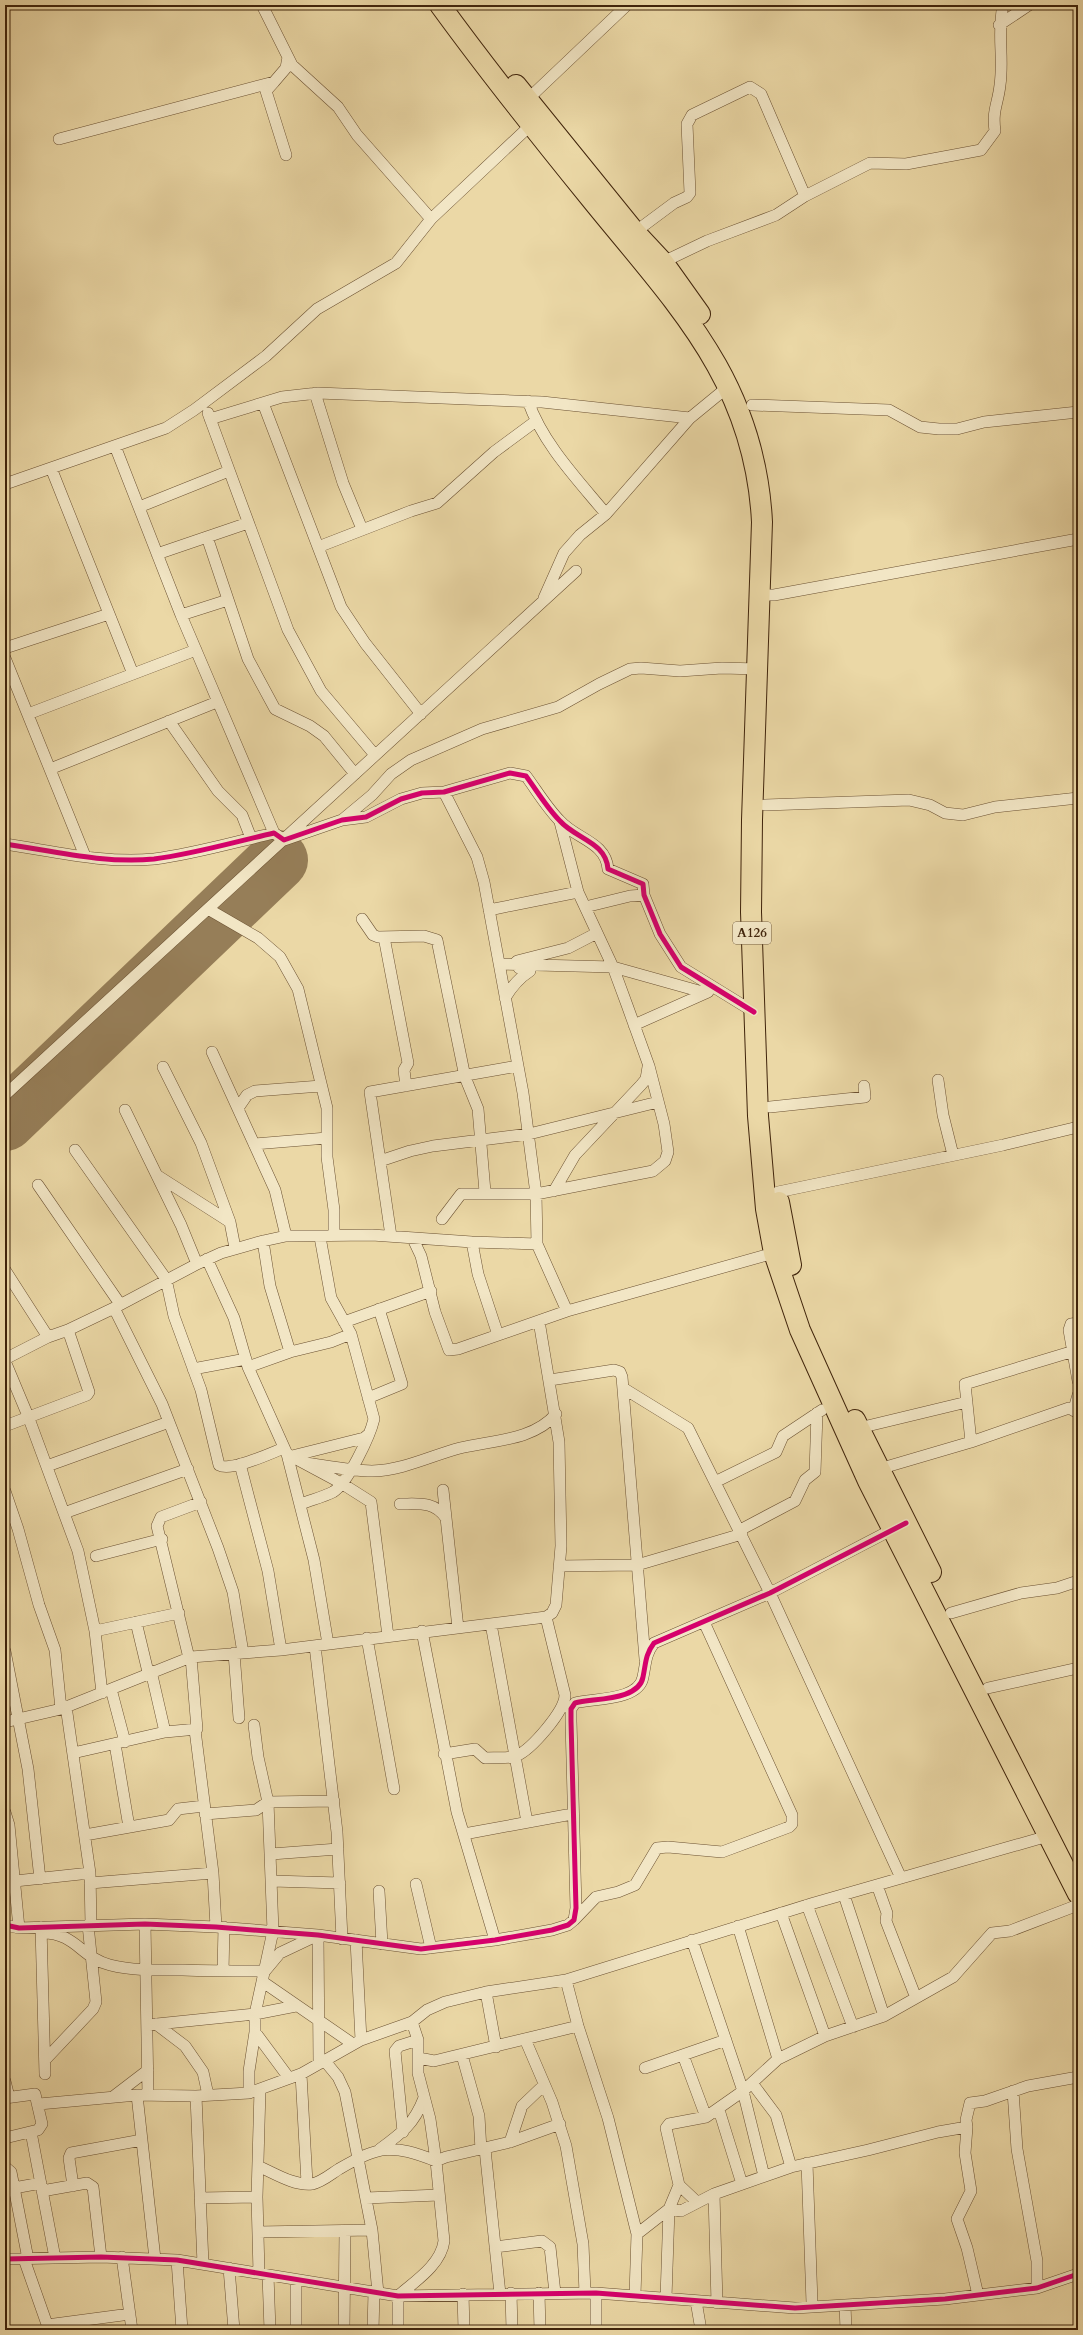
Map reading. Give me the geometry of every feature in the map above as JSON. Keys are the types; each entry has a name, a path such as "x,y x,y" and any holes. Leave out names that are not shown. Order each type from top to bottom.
{"highway":[{"name":"A126","path":"440,5 537,120 663,262 725,352 752,405 762,435 773,479 776,526 758,669 751,865 756,1085 766,1209 774,1253 825,1408 899,1526 951,1613 1078,1865"},
{"name":"A126","path":"455,5 528,99 537,120 687,319 729,386 749,435 759,479 767,595 764,902 770,1107 778,1192 786,1243 802,1300 859,1428 879,1469 899,1526 1048,1836 1078,1894"}],"street":[{"path":"262,5 292,66 338,107 357,135 431,219"},
{"path":"528,99 627,5"},
{"path":"663,262 707,241 776,215 804,196 870,163 906,164 981,150 995,131 993,115 1000,85 999,25 1003,5"},
{"path":"999,25 1029,5"},
{"path":"286,155 266,91 286,68 288,57"},
{"path":"60,139 274,82"},
{"path":"635,232 674,203 688,197 690,193 687,124 692,115 750,87 761,94 804,196"},
{"path":"5,484 166,428 204,403 266,356 317,309 396,263 431,219 537,120"},
{"path":"542,603 564,554 580,535 606,514 690,418 729,386"},
{"path":"210,418 282,397 315,393 528,401 595,406 690,418"},
{"path":"315,393 343,483 362,529"},
{"path":"528,401 536,421 558,454 606,514"},
{"path":"204,403 288,630 321,691 375,755"},
{"path":"263,403 341,606 365,643 421,714"},
{"path":"752,405 890,410 920,426 939,429 957,429 984,422 1078,412"},
{"path":"318,547 362,529 437,503 494,452 536,421"},
{"path":"115,446 217,702 274,832 284,840"},
{"path":"51,468 133,674"},
{"path":"139,507 229,471"},
{"path":"157,554 248,523"},
{"path":"207,537 248,659 275,708 310,726 324,736 355,774"},
{"path":"767,595 1078,540"},
{"path":"5,1095 576,571"},
{"path":"181,614 228,600"},
{"path":"5,648 109,614"},
{"path":"28,714 196,650"},
{"path":"5,658 86,856"},
{"path":"342,820 372,795 391,774 418,757 482,729 558,707 599,684 630,669 641,668 680,671 722,668 758,669"},
{"path":"50,768 217,702"},
{"path":"169,721 218,791 242,815 251,838"},
{"path":"284,840 342,820 366,817 401,799 422,793 444,792 510,773 526,776 560,822 601,851 607,862 608,870 643,884 644,895 660,934 673,957 681,967 711,991"},
{"path":"444,792 477,857 501,965 505,998 529,1134 536,1194 537,1244 567,1311"},
{"path":"765,805 909,800 930,805 945,813 963,814 995,807 1078,798"},
{"path":"442,1219 461,1194 485,1192 536,1194 653,1171 665,1160 668,1152 649,1066 613,967 578,892 560,822"},
{"path":"5,844 86,856 153,859 274,832"},
{"path":"489,910 578,892"},
{"path":"585,907 630,896 644,895"},
{"path":"208,909 258,938 286,966 298,989 327,1108 334,1234"},
{"path":"362,919 373,935 384,937 424,936 437,940 465,1077 478,1109 485,1192"},
{"path":"501,965 568,948 597,933"},
{"path":"384,937 408,1063 404,1070 406,1086"},
{"path":"501,965 613,967 711,991 754,1012"},
{"path":"501,965 530,971 511,987 505,998"},
{"path":"634,1025 711,991"},
{"path":"212,1052 275,1190 286,1236"},
{"path":"391,1236 370,1092 465,1077 518,1066"},
{"path":"554,1190 575,1155 646,1079 649,1066"},
{"path":"163,1067 200,1143 230,1222 235,1248"},
{"path":"938,1080 942,1115 953,1155"},
{"path":"238,1108 247,1095 255,1092 322,1086"},
{"path":"770,1107 865,1096 864,1086"},
{"path":"380,1161 410,1151 433,1146 529,1134 658,1102"},
{"path":"125,1110 202,1261 234,1318 247,1363 288,1453 314,1560 328,1644"},
{"path":"778,1192 953,1155 1078,1126"},
{"path":"254,1144 328,1138"},
{"path":"75,1150 166,1279 174,1316 201,1390 219,1464 228,1466 240,1464 364,1438 369,1434"},
{"path":"158,1175 230,1222"},
{"path":"38,1185 117,1306 169,1422 188,1469 233,1592 238,1653 239,1718"},
{"path":"129,1827 120,1743 106,1691 78,1551 6,1358 48,1336 68,1330 117,1306 202,1261 235,1248 286,1236 320,1237 334,1234 391,1236 472,1242 537,1244"},
{"path":"301,1504 334,1491 341,1483 351,1469 369,1434 374,1419 351,1334 331,1298 320,1237"},
{"path":"413,1238 435,1312 449,1350 458,1349 567,1311 774,1253"},
{"path":"263,1241 270,1286 290,1352"},
{"path":"472,1242 478,1274 498,1335"},
{"path":"5,1270 48,1336"},
{"path":"344,1322 430,1291"},
{"path":"368,1398 402,1384 379,1309"},
{"path":"5,1722 19,1720 63,1708 190,1657 314,1646 422,1631 546,1617 552,1613 556,1605 559,1566 559,1442 556,1414 539,1321"},
{"path":"1078,1323 1071,1324 1069,1330 1078,1375"},
{"path":"5,1426 28,1416 87,1395 89,1392 68,1330"},
{"path":"193,1370 247,1363 331,1342 351,1334"},
{"path":"972,1442 965,1384 1074,1351"},
{"path":"550,1380 614,1370 620,1372 622,1377 645,1660 643,1679 638,1688 626,1695 575,1703 571,1708 572,1814 576,1908 574,1920"},
{"path":"623,1388 688,1428 770,1593 901,1878"},
{"path":"879,1469 972,1442 1069,1408 1076,1411 1078,1395"},
{"path":"859,1428 966,1402"},
{"path":"715,1482 776,1452 783,1436 825,1408"},
{"path":"559,1566 638,1565 741,1532 794,1502 805,1480 815,1472 825,1408"},
{"path":"306,1464 371,1471 399,1469 461,1448 496,1442 521,1435 547,1424 556,1414"},
{"path":"47,1466 169,1422"},
{"path":"288,1453 367,1498 373,1507 388,1636"},
{"path":"240,1464 268,1571 281,1650"},
{"path":"64,1513 188,1469"},
{"path":"443,1490 458,1628"},
{"path":"5,1492 18,1529 38,1605 55,1650 63,1708 73,1753 90,1878 89,1925 96,2002 93,2009 45,2060"},
{"path":"200,1502 160,1517 157,1526 162,1540 190,1657 198,1726 195,1730 220,1927 223,1971"},
{"path":"400,1504 431,1504 441,1511 446,1518"},
{"path":"645,1660 648,1651 654,1643 770,1593 899,1526"},
{"path":"96,1556 162,1540"},
{"path":"951,1613 1021,1593 1057,1588 1078,1581"},
{"path":"95,1631 179,1613"},
{"path":"444,1754 475,1750 485,1758 515,1756 530,1746 564,1706 565,1701 546,1617"},
{"path":"136,1622 165,1732"},
{"path":"41,1930 89,1925 145,1924 220,1927 318,1935 421,1949 495,1940 552,1930 568,1925 596,1897 618,1892 635,1885 657,1848 668,1847 722,1852 783,1830 792,1824 792,1815 704,1622"},
{"path":"491,1624 527,1822"},
{"path":"422,1631 444,1754 464,1834 495,1940"},
{"path":"367,1638 394,1789"},
{"path":"314,1646 334,1801 340,1882 342,1938"},
{"path":"5,1651 28,1769 40,1878"},
{"path":"988,1688 1078,1668"},
{"path":"249,2093 249,2071 255,2032 255,2014 273,1931 268,1802 258,1757 254,1724"},
{"path":"73,1753 165,1732 195,1730"},
{"path":"85,1835 169,1820 178,1809 256,1810 268,1802 334,1801"},
{"path":"5,1812 15,1881 19,1928"},
{"path":"464,1834 572,1814"},
{"path":"38,2104 114,2096 196,2096 249,2093 301,2074 357,2042 412,2022 427,2010 445,2002 486,1992 566,1980 807,1905 1048,1836"},
{"path":"271,1854 338,1849"},
{"path":"15,1881 40,1878 213,1874"},
{"path":"272,1881 340,1882"},
{"path":"416,1884 431,1948"},
{"path":"877,1885 887,1912 886,1921 916,1998"},
{"path":"379,1891 382,1944"},
{"path":"844,1895 884,2016"},
{"path":"807,1905 853,2027"},
{"path":"696,2202 679,2185 666,2128 669,2124 706,2117 719,2110 743,2091 778,2059 825,2036 884,2016 953,1977 992,1933 1010,1931 1078,1905"},
{"path":"781,1913 825,2036"},
{"path":"145,1924 146,1970 152,2025 148,2070 143,2095 142,2140 155,2259"},
{"path":"5,1925 41,1930 68,1938 92,1957 110,1965 146,1970 265,1971"},
{"path":"738,1926 778,2059"},
{"path":"41,1930 45,2074"},
{"path":"265,1971 280,1953 318,1935"},
{"path":"318,1935 319,2021 322,2061 338,2077 345,2092 372,2230 376,2293 372,2330"},
{"path":"356,1940 357,2042"},
{"path":"692,1940 743,2091 764,2176"},
{"path":"566,1980 578,2026 608,2118 637,2234 635,2295"},
{"path":"263,1982 319,2021 357,2042"},
{"path":"486,1992 496,2047"},
{"path":"152,2025 255,2014 296,2006"},
{"path":"398,2296 427,2272 444,2246 436,2161 418,2073 418,2040 412,2022"},
{"path":"152,2025 185,2046 206,2074 208,2095"},
{"path":"419,2058 434,2062 578,2026"},
{"path":"255,2032 289,2078"},
{"path":"403,2132 395,2051 399,2046 418,2040"},
{"path":"525,2040 560,2124 566,2146 596,2330"},
{"path":"645,2068 726,2040"},
{"path":"462,2054 479,2116 495,2247 512,2330"},
{"path":"682,2055 706,2117"},
{"path":"114,2096 148,2070"},
{"path":"301,2074 307,2183"},
{"path":"978,2295 967,2248 957,2219 971,2191 965,2153 966,2120 970,2104 1028,2086 1078,2077"},
{"path":"5,2080 7,2098 35,2094 42,2124 38,2130 5,2138"},
{"path":"752,2083 776,2115 791,2167"},
{"path":"510,2142 522,2106 544,2085"},
{"path":"260,2089 257,2197 258,2232 270,2330"},
{"path":"1013,2091 1017,2149 1037,2261 1037,2288"},
{"path":"196,2096 202,2264"},
{"path":"258,2166 290,2180 307,2183 321,2181 357,2158 380,2149 403,2132 415,2119 424,2098"},
{"path":"719,2110 742,2184"},
{"path":"380,2149 408,2151 436,2161 446,2157 510,2142 560,2124"},
{"path":"637,2234 669,2209 680,2211 714,2194 791,2167 868,2150 938,2132 966,2127"},
{"path":"31,2132 55,2258"},
{"path":"73,2186 69,2158 71,2153 142,2140"},
{"path":"807,2163 812,2303"},
{"path":"5,2167 11,2172 26,2259 48,2328 130,2314"},
{"path":"14,2188 73,2186 87,2183 93,2187 101,2257"},
{"path":"666,2298 669,2209 679,2185"},
{"path":"714,2194 717,2303"},
{"path":"366,2198 439,2195"},
{"path":"200,2198 257,2197"},
{"path":"258,2232 372,2230"},
{"path":"344,2330 345,2231"},
{"path":"495,2247 542,2241 546,2242 550,2247 555,2293"},
{"path":"5,2259 122,2257 177,2260 398,2296 505,2293 591,2293 635,2295 717,2303 795,2308 978,2295 1037,2288 1078,2274"},
{"path":"122,2257 132,2330"},
{"path":"177,2260 182,2330"},
{"path":"229,2268 234,2330"},
{"path":"296,2280 296,2330"},
{"path":"539,2293 540,2330"},
{"path":"463,2294 464,2330"},
{"path":"398,2296 398,2330"},
{"path":"696,2301 701,2330"},
{"path":"845,2305 846,2330"}],"runway":[{"path":"5,1121 278,860"}],"cycle path":[{"path":"5,844 117,860 154,859 199,851 274,833 284,840 342,820 366,817 401,799 422,793 444,792 510,773 526,776 555,816 567,827 596,847 602,853 606,860 608,869 643,884 644,895 660,934 681,967 754,1012"},
{"path":"5,1925 19,1928 145,1924 216,1927 318,1935 421,1949 495,1940 552,1930 568,1925 574,1920 576,1908 571,1721 571,1709 575,1703 614,1697 633,1690 640,1685 647,1655 654,1643 770,1593 906,1523"},
{"path":"5,2259 101,2257 177,2260 398,2296 596,2293 795,2308 945,2299 1037,2288 1078,2274"}]}
